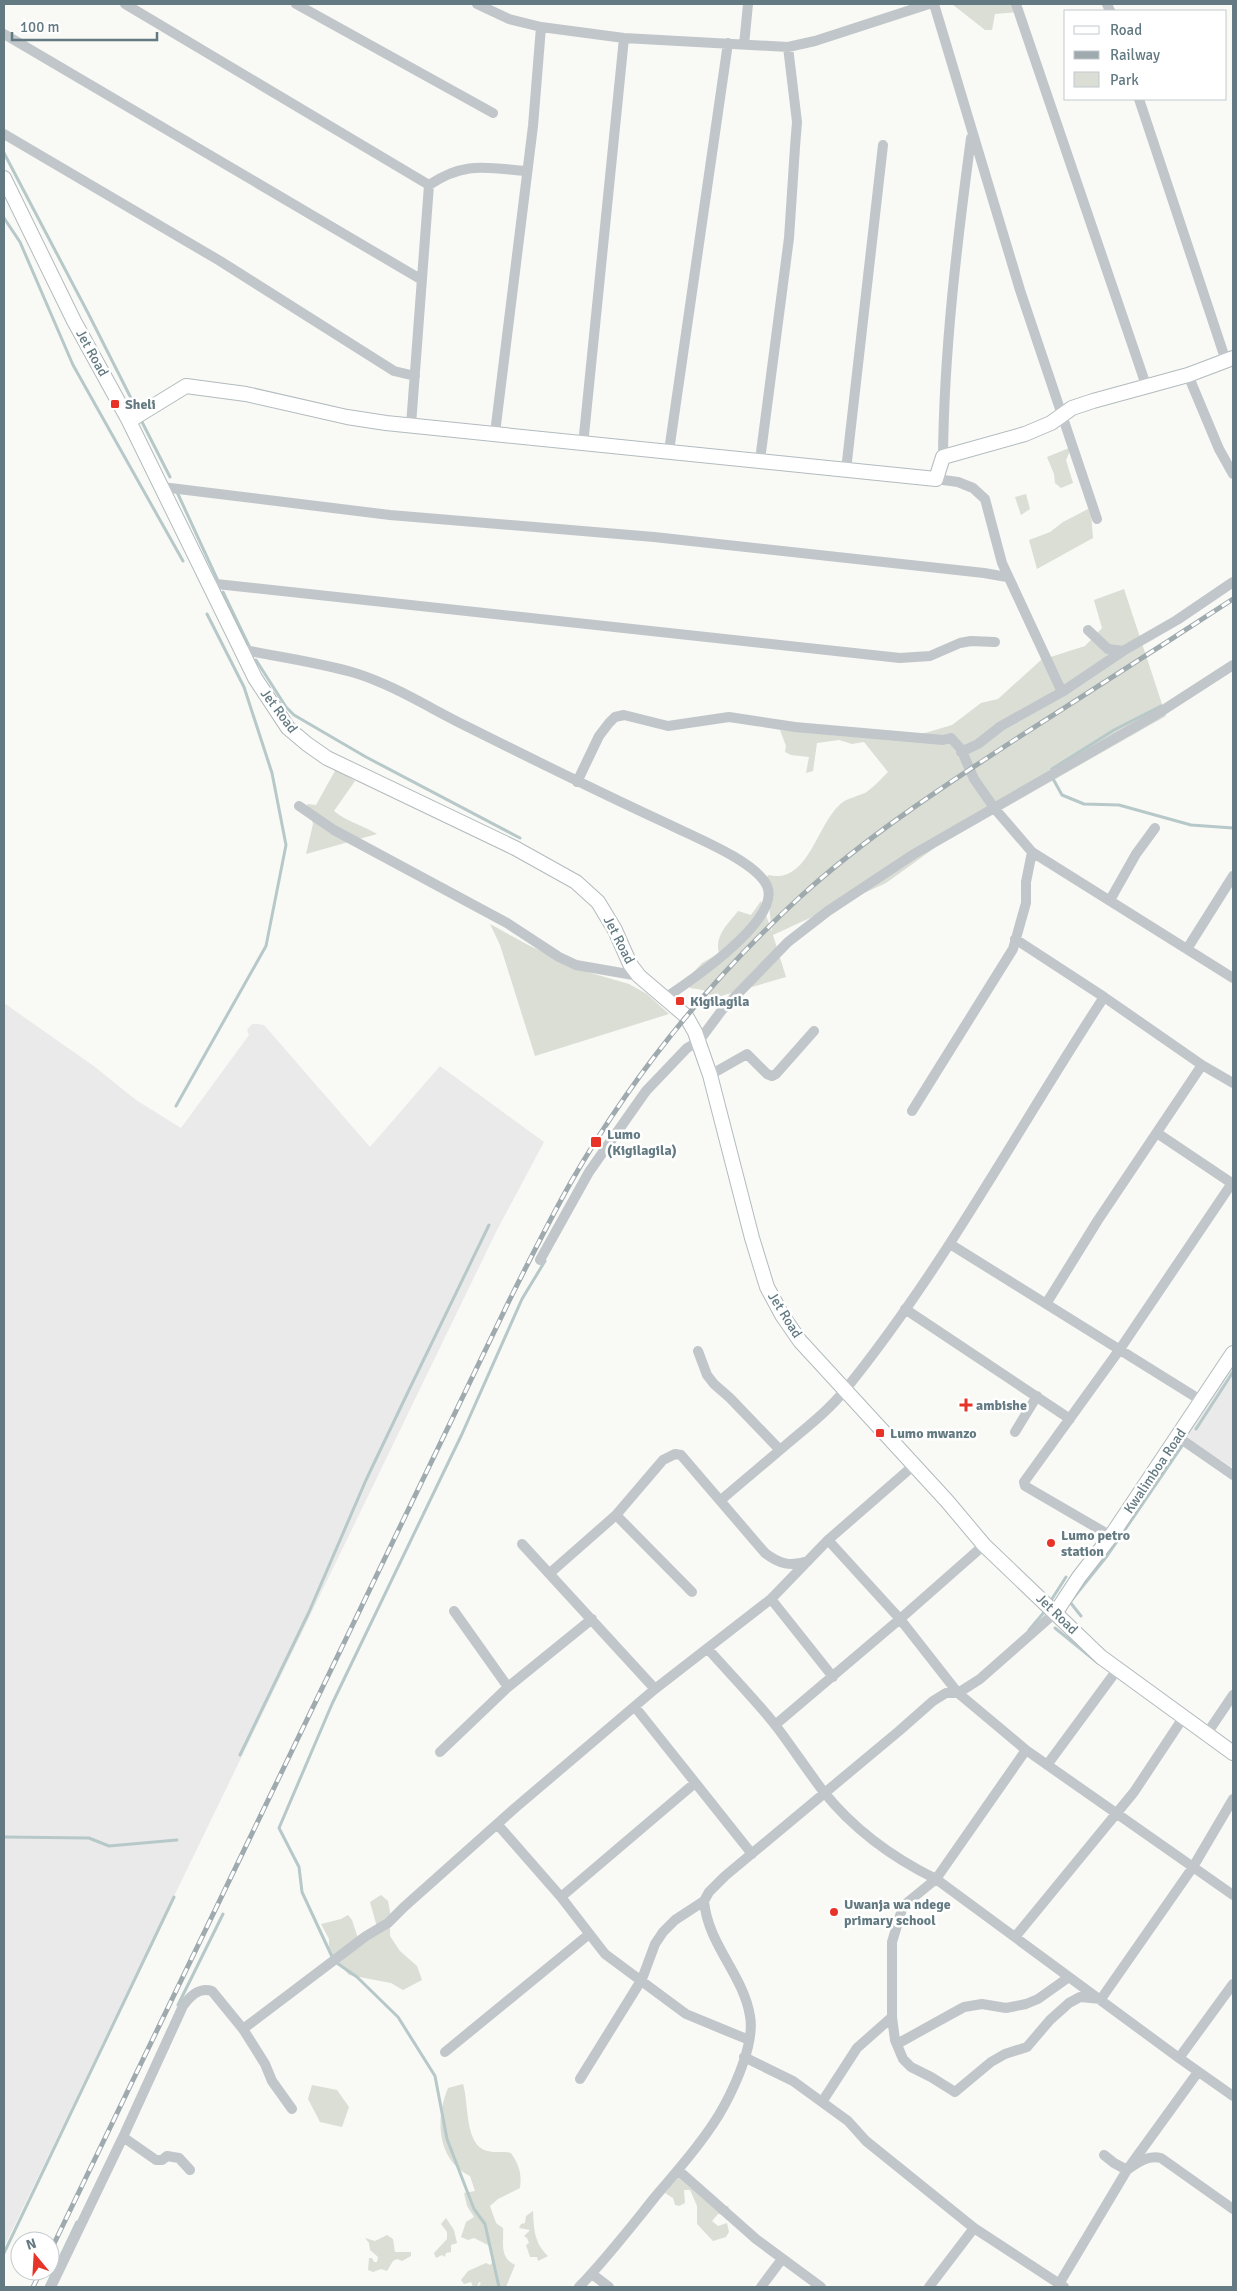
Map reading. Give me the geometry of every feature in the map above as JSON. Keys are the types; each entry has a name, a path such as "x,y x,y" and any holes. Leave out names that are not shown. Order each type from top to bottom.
{"main road":[{"name":"Jet Road","path":"4,178 74,321 129,421 255,678 277,714 288,728 327,758 515,848 576,882 598,902 607,914 630,964 639,976 686,1016 699,1041 710,1075 752,1238 767,1287 782,1315 800,1342 984,1545 1101,1657 1233,1753"},
{"path":"129,421 186,386 246,394 347,418 495,433 583,445 760,460 936,480 943,457 1039,429 1072,408 1147,388 1230,359"},
{"name":"Kwalimboa Road","path":"1056,1612 1079,1577 1111,1536 1233,1353"}],"street":[{"path":"125,4 429,185"},
{"path":"296,4 493,113"},
{"path":"478,4 509,19 541,27 624,38 788,47 815,41 929,4"},
{"path":"744,45 748,4"},
{"path":"934,4 972,134 1061,416 1097,518"},
{"path":"1016,4 1147,388"},
{"path":"495,433 527,171 541,27"},
{"path":"4,34 422,280"},
{"path":"583,445 624,38"},
{"path":"669,451 728,43"},
{"path":"760,460 789,238 797,122 788,47"},
{"path":"1139,100 1230,359"},
{"path":"4,134 220,261 394,371 416,376"},
{"path":"943,457 946,369 958,244 972,134"},
{"path":"846,470 883,145"},
{"path":"429,185 447,173 475,167 527,171"},
{"path":"410,425 416,376 429,185"},
{"path":"1188,375 1219,449 1233,474"},
{"path":"936,480 958,482 973,488 986,499 1007,577 1045,652 1062,692"},
{"path":"162,487 390,515 654,537 984,572 1007,577"},
{"path":"961,752 978,744 1001,726 1062,692 1123,651 1178,620 1233,582"},
{"path":"207,583 900,658 930,656 960,643 971,641 995,642"},
{"path":"1088,630 1108,649 1123,651"},
{"path":"240,648 356,674 391,689 577,782 723,850 756,872 767,886 766,906 754,925 723,956 665,998"},
{"path":"540,1260 589,1172 641,1098 674,1060 687,1048 699,1041 722,1010 758,971 806,928 914,854 1154,716 1233,665"},
{"path":"577,782 599,736 615,717 624,715 668,726 729,717 860,733 943,740 951,738 961,752 974,779 995,809 1032,852 1233,978"},
{"path":"299,806 334,830 393,864 418,874 507,923 559,957 576,965 639,976"},
{"path":"1110,900 1136,854 1155,828"},
{"path":"912,1111 1013,949 1026,903 1026,882 1032,852"},
{"path":"1187,949 1233,876"},
{"path":"1015,939 1104,997 1202,1065 1233,1082"},
{"path":"721,1500 822,1415 844,1391 905,1309 950,1244 1104,997"},
{"path":"710,1075 747,1054 768,1074 776,1074 814,1031"},
{"path":"1046,1304 1098,1220 1202,1065"},
{"path":"1111,1536 1024,1485 1024,1482 1040,1457 1120,1349 1233,1184 1157,1133"},
{"path":"950,1244 1202,1401"},
{"path":"905,1309 1070,1419"},
{"path":"698,1351 707,1375 714,1384 780,1450"},
{"path":"1015,1432 1037,1396"},
{"path":"1178,1437 1233,1475"},
{"path":"550,1573 616,1515 663,1460 675,1454 681,1455 765,1553 783,1564 796,1565 809,1560"},
{"path":"243,2029 366,1936 388,1923 404,1906 515,1808 655,1689 771,1599 828,1540 913,1466"},
{"path":"616,1515 692,1592"},
{"path":"828,1540 900,1619 958,1692 1026,1750 1233,1895"},
{"path":"522,1544 655,1689"},
{"path":"775,1725 984,1545"},
{"path":"771,1599 833,1677"},
{"path":"454,1611 508,1687"},
{"path":"580,2079 642,1979 655,1944 663,1932 675,1920 704,1901 709,1892 725,1876 824,1792 900,1731 932,1701 946,1693 958,1692 980,1679 1056,1612"},
{"path":"440,1752 508,1687 592,1619"},
{"path":"708,1649 775,1725 824,1792 849,1819 877,1844 900,1861 936,1879 1233,2096"},
{"path":"1047,1764 1114,1674 1115,1667"},
{"path":"1206,1735 1233,1695"},
{"path":"635,1707 752,1854"},
{"path":"1015,1937 1134,1792 1183,1718"},
{"path":"1026,1750 936,1879 903,1906 896,1923 892,1942 892,2017 897,2044 903,2059 911,2067 931,2076 955,2092 991,2062 1005,2054 1027,2047 1050,2020 1070,2003 1080,1997 1100,1999"},
{"path":"561,1897 695,1784"},
{"path":"1100,1999 1193,1867 1233,1799"},
{"path":"498,1825 561,1897 588,1935 605,1954 642,1979 686,2014 749,2040"},
{"path":"579,2287 592,2274 678,2170 723,2108 736,2083 749,2040 750,2018 745,1997 706,1919 704,1901"},
{"path":"445,2052 588,1935"},
{"path":"897,2044 964,2007 982,2004 1006,2008 1026,2004 1038,1999 1069,1977"},
{"path":"1179,2058 1233,1984"},
{"path":"51,2287 189,1998 198,1991 212,1990 243,2029 265,2064 272,2080 292,2109"},
{"path":"822,2102 857,2048 892,2017"},
{"path":"744,2057 793,2081 848,2121 866,2141 974,2228 1062,2286 1127,2170 1198,2072"},
{"path":"122,2137 156,2160 162,2160 167,2156 179,2158 190,2170"},
{"path":"1104,2155 1114,2164 1127,2170"},
{"path":"1127,2170 1142,2160 1154,2156 1161,2158 1233,2209"},
{"path":"678,2170 782,2259 822,2287"},
{"path":"929,2287 974,2228"},
{"path":"761,2287 782,2259"},
{"path":"592,2274 609,2287"}],"shaded area":[{"path":"4,1003 95,1067 136,1100 181,1128 249,1035 247,1030 252,1024 264,1025 370,1147 440,1066 544,1142 497,1230 12,2231 10,2231 4,2247"},
{"path":"1233,1361 1233,1468 1184,1436"}],"green space":[{"path":"952,4 1017,4 1019,12 995,14 992,30 985,30"},
{"path":"1069,448 1070,451 1066,460 1073,483 1061,488 1055,483 1054,474 1047,457"},
{"path":"1026,494 1030,509 1021,515 1015,497"},
{"path":"1088,509 1091,513 1093,538 1037,569 1029,540 1050,532 1063,522"},
{"path":"1124,589 1166,716 936,847 886,883 773,935 786,977 714,998 703,990 690,988 687,979 702,963 719,953 718,941 720,936 738,911 751,915 761,901 772,932 766,880 768,875 782,876 794,871 811,850 834,811 843,802 868,791 888,772 864,742 852,744 839,740 817,743 813,771 806,773 809,757 791,755 785,752 786,746 780,730 833,735 925,733 952,725 981,703 998,699 1041,660 1085,646 1102,628 1094,600"},
{"path":"336,769 355,781 334,811 377,834 306,854 313,824 307,804 316,805"},
{"path":"490,924 530,946 591,973 629,984 647,994 669,1014 535,1056 500,945"},
{"path":"381,1895 388,1901 390,1936 400,1951 417,1966 422,1980 403,1990 391,1983 349,1975 329,1953 329,1939 321,1924 341,1919 348,1915 352,1920 358,1938 377,1927 370,1902"},
{"path":"463,2084 474,2141 487,2151 511,2153 520,2173 520,2188 498,2199 490,2206 496,2223 503,2228 504,2254 515,2265 506,2287 478,2287 481,2283 479,2282 477,2287 473,2287 471,2282 464,2284 461,2280 468,2271 486,2263 490,2265 492,2263 490,2246 474,2238 468,2240 461,2237 466,2222 474,2217 467,2206 464,2193 475,2191 470,2176 459,2169 451,2160 442,2138 441,2113 448,2088"},
{"path":"312,2085 337,2090 349,2107 342,2127 320,2122 308,2099"},
{"path":"683,2176 715,2206 729,2206 724,2215 718,2214 712,2221 718,2226 727,2223 729,2232 726,2237 713,2241 697,2224 697,2206 690,2190 684,2190 685,2203 679,2206 675,2205 673,2198 665,2193 669,2188 670,2179"},
{"path":"533,2211 534,2230 537,2241 548,2256 538,2261 537,2257 530,2257 526,2245 529,2243 524,2236 530,2230 519,2228 521,2224 525,2223 526,2216"},
{"path":"446,2218 454,2230 457,2243 451,2245 451,2252 446,2253 445,2257 442,2255 436,2258 434,2253 447,2239 447,2232 441,2224"},
{"path":"387,2235 393,2239 395,2252 411,2252 411,2256 402,2261 397,2259 393,2261 387,2271 381,2269 373,2272 368,2270 369,2258 377,2262 378,2257 370,2250 369,2243 365,2238 375,2241"}],"waterway":[{"path":"4,153 138,412"},
{"path":"4,218 20,242 73,365 183,561"},
{"path":"140,418 170,477"},
{"path":"177,492 218,581"},
{"path":"223,592 250,648"},
{"path":"176,1106 266,946 286,845 272,773 244,687 207,614"},
{"path":"256,660 286,707 294,715 366,757 520,838"},
{"path":"1052,769 1114,730 1161,706"},
{"path":"1052,777 1062,795 1084,804 1119,805 1191,825 1233,828"},
{"path":"240,1755 309,1612 366,1480 489,1225"},
{"path":"499,2287 485,2224 474,2209 447,2139 435,2076 398,2017 357,1977 334,1961 302,1892 299,1867 279,1828 332,1704 462,1434 522,1299 545,1261"},
{"path":"1196,1429 1233,1372"},
{"path":"1081,1616 1070,1602 1107,1556 1182,1446"},
{"path":"1050,1602 1066,1577"},
{"path":"1029,1630 1046,1610"},
{"path":"1055,1628 1098,1663"},
{"path":"4,1837 89,1838 109,1846 177,1840"},
{"path":"4,2253 174,1897"},
{"path":"178,2005 223,1914"},
{"path":"46,2287 77,2222"}],"railway":[{"path":"60,2231 509,1301 571,1182 620,1104 704,996 767,929 825,875 905,814 960,776 1233,599"},
{"path":"33,2287 36,2281"}],"place":[{"name":"Sheli","path":"115,404"},
{"name":"Kigilagila","path":"680,1001"},
{"name":"Lumo (Kigilagila)","path":"596,1142"},
{"name":"ambishe","path":"966,1405"},
{"name":"Lumo mwanzo","path":"880,1433"},
{"name":"Lumo petro station","path":"1051,1543"},
{"name":"Uwanja wa ndege primary school","path":"834,1912"}]}
